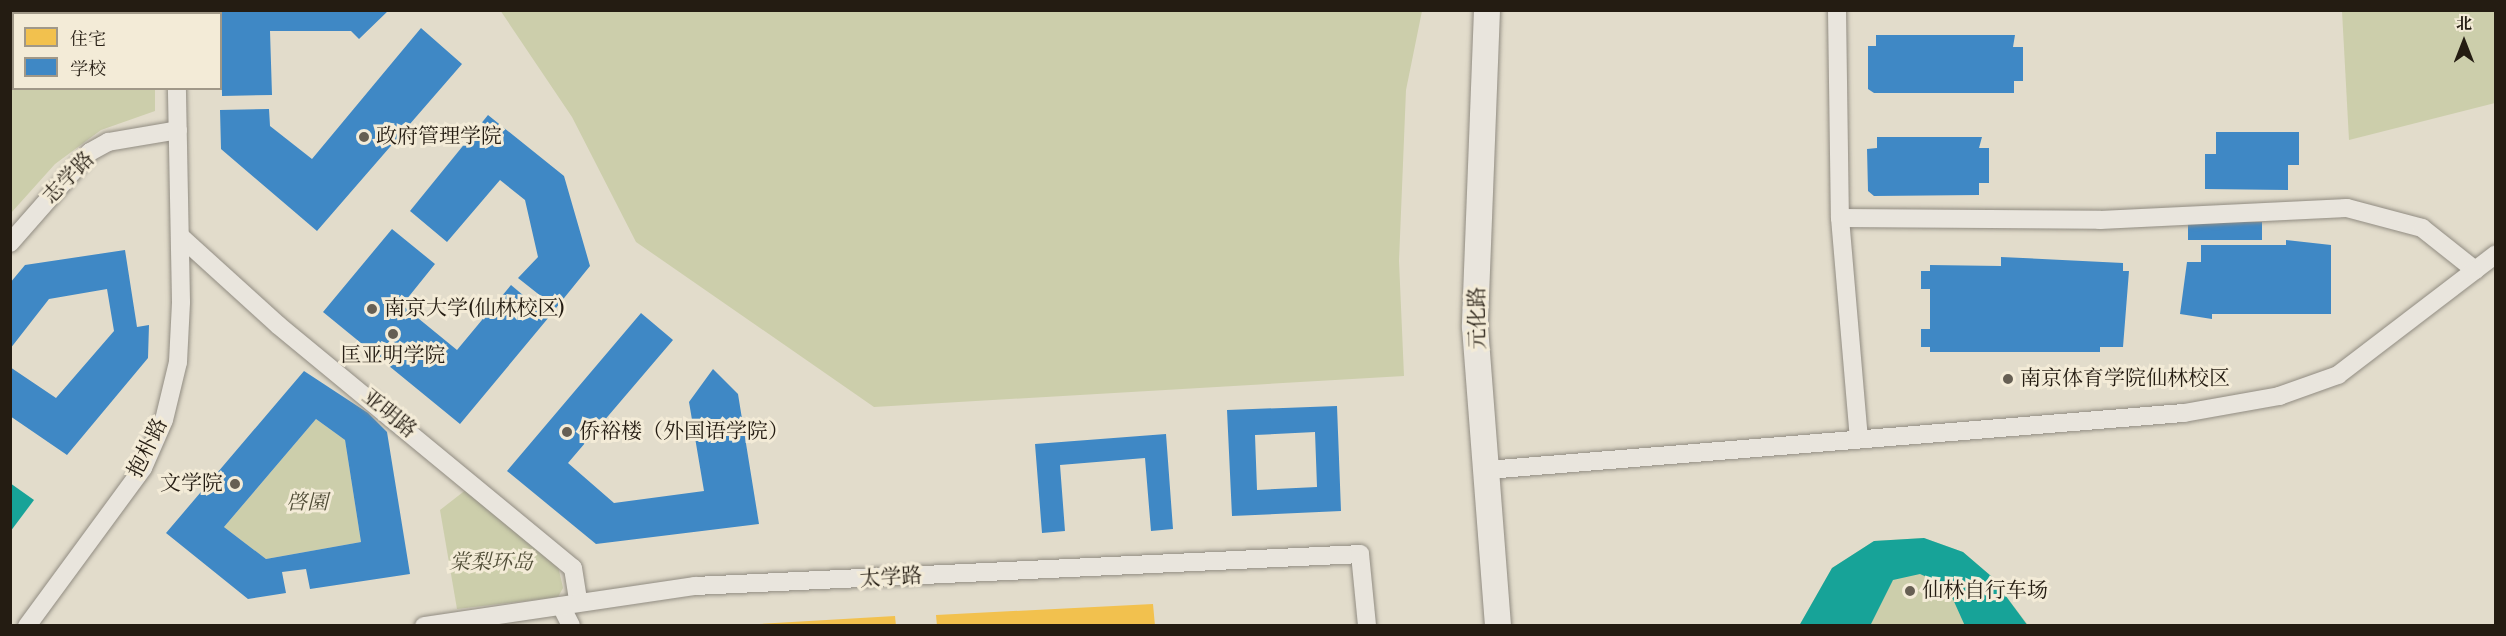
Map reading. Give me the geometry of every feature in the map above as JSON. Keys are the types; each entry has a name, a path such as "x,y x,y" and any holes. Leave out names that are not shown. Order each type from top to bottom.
{"street":[{"name":"元化路","path":"1487,10 1475,327 1498,626"},
{"path":"1837,10 1840,218 1859,438"},
{"name":"抱朴路","path":"27,626 143,468 164,420 177,362 181,237 177,90"},
{"name":"志学路","path":"10,243 90,152 108,142 178,130"},
{"path":"1840,218 2100,220 2347,208 2422,228 2475,270"},
{"name":"亚明路","path":"181,237 279,325 573,568 571,626"},
{"path":"1486,470 2184,413 2279,396 2338,375 2496,254"},
{"name":"太学路","path":"424,626 695,586 1360,554 1367,626"}],"green space":[{"path":"11,10 156,11 12,12 12,90 155,90 155,111 101,130 55,164 11,213"},
{"path":"500,10 1422,11 1406,90 1399,261 1404,376 874,407 636,242 572,117"},
{"path":"2342,11 2495,11 2495,103 2349,140"},
{"name":"啓園","path":"316,419 345,440 361,542 266,559 224,527"},
{"name":"棠梨环岛","path":"467,489 558,566 563,588 558,597 457,609 440,510"},
{"name":"仙林自行车场","path":"1924,538 1963,552 1991,576 2028,625 1799,626 1832,568 1874,541"}],"building: 住宅":[{"path":"1153,604 1155,626 937,626 936,615"},
{"path":"895,616 896,626 759,626 759,624"}],"building: 学校":[{"path":"221,10 389,10 359,39 351,31 270,31 272,95 222,96"},
{"name":"政府管理学院","path":"421,28 462,64 317,231 221,149 220,110 269,109 270,126 312,159"},
{"path":"1876,35 2015,35 2013,47 2023,47 2023,81 2014,81 2014,93 1874,93 1868,89 1868,46 1876,46"},
{"path":"488,115 564,176 590,266 556,308 518,278 538,257 525,200 500,180 447,242 410,211"},
{"path":"2216,132 2299,132 2299,165 2288,165 2288,190 2205,189 2205,154 2216,154"},
{"path":"1877,137 1982,137 1979,148 1989,148 1989,183 1979,183 1979,195 1874,196 1868,191 1867,149 1877,148"},
{"path":"2188,222 2262,222 2262,240 2188,240"},
{"name":"匡亚明学院","path":"392,229 435,264 402,305 457,350 511,285 549,317 460,424 323,312"},
{"path":"2286,240 2331,245 2331,314 2212,314 2212,319 2180,314 2187,262 2201,262 2201,245 2286,245"},
{"path":"125,250 137,327 149,325 148,358 67,455 10,416 10,367 56,398 114,331 107,289 49,299 10,349 10,283 25,265"},
{"path":"2001,257 2123,263 2123,271 2129,271 2123,347 2100,347 2100,352 1930,352 1930,347 1921,347 1921,329 1930,329 1930,289 1921,289 1921,271 1930,271 1930,265 2001,266"},
{"name":"侨裕楼（外国语学院）","path":"641,313 673,340 568,463 614,503 704,491 689,402 713,369 738,394 759,524 596,544 507,471"},
{"name":"文学院","path":"304,371 368,413 387,432 410,574 310,589 306,569 282,572 286,593 248,599 166,533","holes":["316,419 345,440 361,542 266,559 224,527"]},
{"path":"1337,406 1341,511 1232,516 1227,410","holes":["1315,432 1317,487 1257,490 1255,435"]},
{"path":"1166,434 1173,529 1151,531 1145,458 1060,465 1065,531 1042,533 1035,444"}],"building: 公共":[{"path":"10,483 34,500 10,532"},
{"name":"仙林自行车场","path":"1924,538 1963,552 1991,576 2028,626 1965,626 1947,586 1920,574 1893,580 1870,626 1799,626 1832,568 1874,541"}],"place":[{"name":"政府管理学院","path":"364,137"},
{"name":"南京大学(仙林校区)","path":"372,309"},
{"name":"匡亚明学院","path":"393,334"},
{"name":"南京体育学院仙林校区","path":"2008,379"},
{"name":"侨裕楼（外国语学院）","path":"567,432"},
{"name":"文学院","path":"235,484"},
{"name":"仙林自行车场","path":"1910,591"}]}
